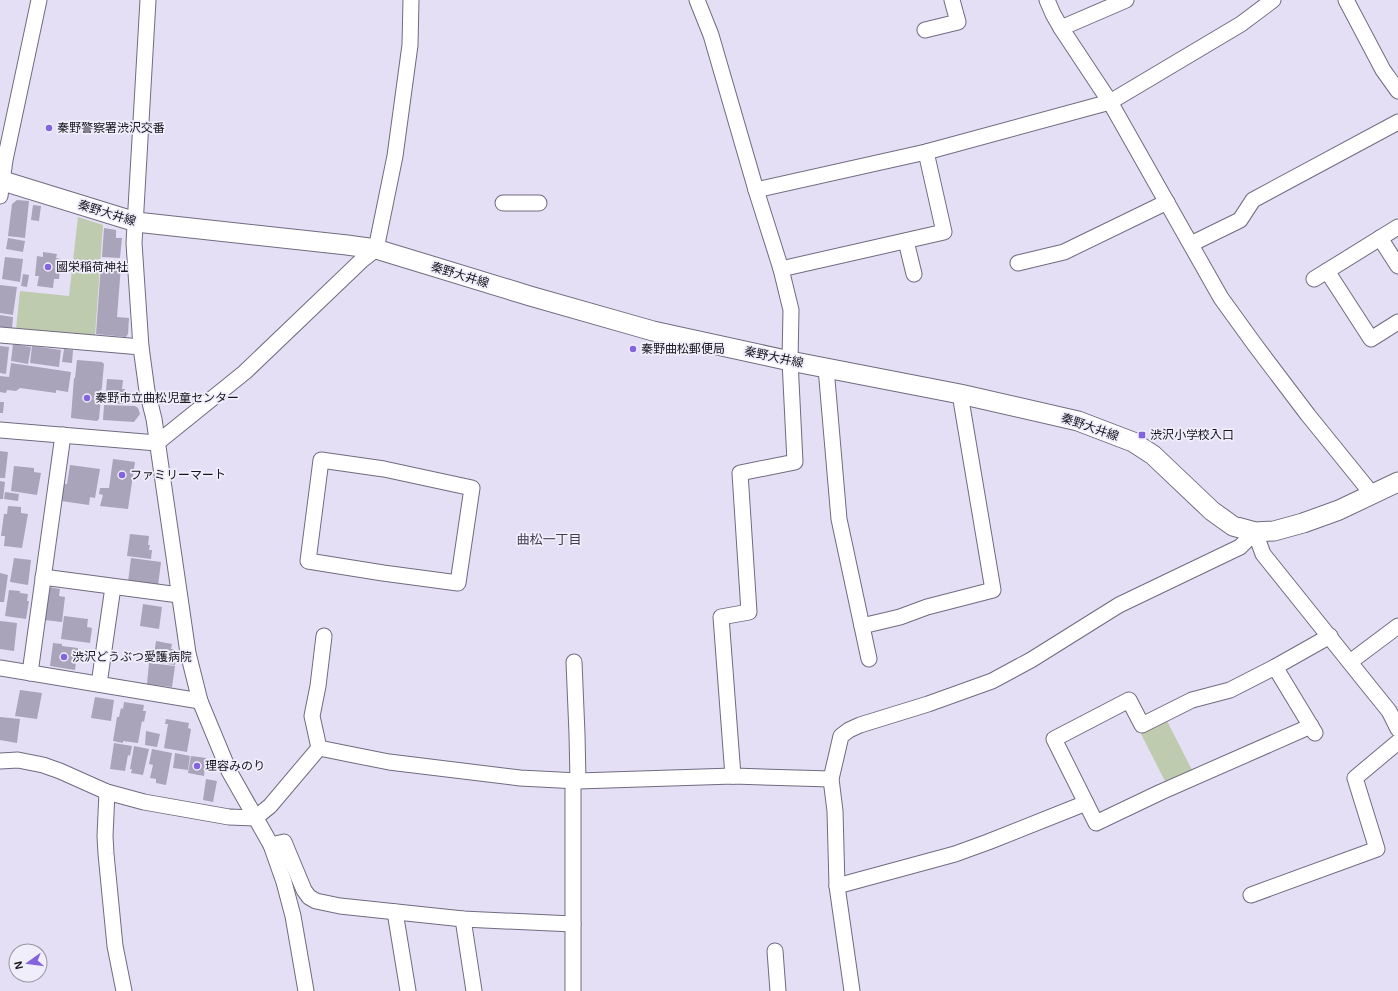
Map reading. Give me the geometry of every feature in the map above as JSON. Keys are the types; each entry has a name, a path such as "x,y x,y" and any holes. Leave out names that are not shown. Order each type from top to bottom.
{"main road":[{"name":"秦野大井線","path":"1,185 136,222 347,245 376,250 653,331 790,361 960,394 1078,421 1133,442 1153,455 1212,511 1234,526 1255,532 1274,531 1303,523 1339,510 1398,482"}],"street":[{"path":"1,185 39,0"},
{"path":"148,0 134,243 141,347 154,419 188,653 200,701 229,771 271,845 284,882 293,916 306,991"},
{"path":"0,430 157,442 245,372 362,260 376,250 395,156 410,45 411,0"},
{"path":"697,0 710,35 756,190 782,269 791,310 790,361 795,462 740,472 749,612 721,617 732,776"},
{"path":"925,30 958,22 952,0"},
{"path":"1047,0 1061,28 1110,102 1221,298 1255,346 1308,415 1372,494"},
{"path":"1061,28 1126,0"},
{"path":"756,190 926,152 1110,102 1241,24 1273,0"},
{"path":"1346,0 1383,70 1398,91"},
{"path":"1191,244 1240,220 1253,200 1398,122"},
{"path":"782,269 944,232 926,152"},
{"path":"1018,263 1064,252 1167,202"},
{"path":"503,203 539,203"},
{"path":"1398,227 1320,275 1371,339 1398,322"},
{"path":"1380,238 1398,266"},
{"path":"906,241 914,274"},
{"path":"0,335 141,347"},
{"path":"826,368 839,519 869,659"},
{"path":"862,626 900,617 926,608 993,590 960,394"},
{"path":"30,673 63,435"},
{"path":"321,460 384,469 472,488 458,583 308,561 321,460"},
{"path":"852,991 837,886 835,811 830,779 841,736 860,725 928,704 992,681 1031,660 1118,605 1240,546 1255,532 1263,554 1350,662 1388,712 1398,730"},
{"path":"43,577 179,595"},
{"path":"99,684 113,587"},
{"path":"1350,662 1398,626"},
{"path":"319,748 312,716 318,686 324,636"},
{"path":"1275,667 1313,730 1161,792 1096,823 1054,739 1129,700 1142,725 1192,700 1230,690 1330,636"},
{"path":"573,991 575,781 578,734 574,662"},
{"path":"0,668 200,701"},
{"path":"1251,895 1377,849 1355,778 1398,742"},
{"path":"319,748 389,762 520,778 575,781 732,776 830,779"},
{"path":"0,761 18,760 43,765 60,770 107,792 144,802 229,817 255,818 270,806 319,748"},
{"path":"107,792 105,836 106,854 115,946 124,991"},
{"path":"837,886 955,854 1086,803"},
{"path":"271,845 284,842 304,890 309,897 316,901 340,906 463,920 573,924"},
{"path":"395,912 408,991"},
{"path":"463,920 474,991"},
{"path":"775,951 778,991"}],"green space":[{"path":"78,217 103,225 95,336 16,329 20,291 69,296"},
{"path":"1166,719 1192,770 1165,781 1140,732"}],"building":[{"path":"17,200 29,201 25,238 8,236 12,204"},
{"path":"33,205 41,206 39,221 31,220"},
{"path":"104,228 116,230 116,238 122,238 120,258 102,257"},
{"path":"8,238 25,241 23,252 6,249"},
{"name":"國栄稲荷神社","path":"43,252 57,254 56,258 61,259 59,279 54,279 53,288 37,286 39,276 35,276 37,256 43,257"},
{"path":"5,257 23,259 20,282 2,279"},
{"path":"101,264 121,266 117,317 129,318 128,334 126,337 96,334"},
{"path":"23,274 29,275 27,287 21,286"},
{"path":"0,285 17,287 13,315 0,313"},
{"path":"0,315 13,317 12,328 0,327"},
{"path":"13,344 31,347 28,364 11,361"},
{"path":"0,346 9,347 6,374 0,373"},
{"path":"32,346 61,350 59,367 30,363"},
{"path":"64,349 73,350 72,363 62,362"},
{"name":"秦野市立曲松児童センター","path":"77,360 102,362 104,364 99,419 97,421 71,418"},
{"path":"11,363 71,372 68,392 56,390 56,393 20,388 16,391 7,390 6,393 0,392 0,376 9,377"},
{"path":"107,379 123,380 122,389 125,389 125,404 105,403"},
{"path":"0,402 4,402 3,413 0,413"},
{"path":"104,405 135,406 138,408 140,414 134,422 103,420"},
{"path":"0,451 8,452 5,478 0,478"},
{"name":"ファミリーマート","path":"113,459 135,462 128,509 100,506 103,495 99,494 100,488 109,488"},
{"path":"70,465 100,469 95,498 90,497 89,505 61,501 64,484 67,484"},
{"path":"14,466 34,468 34,472 41,473 37,495 11,491"},
{"path":"0,481 5,482 3,499 0,499"},
{"path":"5,492 19,494 18,501 4,499"},
{"path":"8,506 21,507 21,513 28,514 22,548 4,546 5,536 1,536 4,514 7,514"},
{"path":"130,534 149,536 149,550 152,550 151,559 127,556"},
{"path":"14,558 31,560 28,585 10,582"},
{"path":"131,558 161,562 158,586 128,582"},
{"path":"0,573 8,575 4,602 0,602"},
{"path":"49,587 60,589 59,596 65,597 62,622 44,620"},
{"path":"9,590 20,591 20,593 28,594 27,601 29,601 26,619 5,616"},
{"path":"143,604 162,607 159,629 140,626"},
{"path":"64,616 88,619 87,627 92,628 90,643 61,639"},
{"path":"0,621 17,623 14,651 0,649"},
{"path":"156,641 172,644 171,649 174,649 174,653 177,654 175,665 153,662"},
{"name":"渋沢どうぶつ愛護病院","path":"53,643 78,648 75,670 50,666"},
{"path":"149,663 175,666 172,687 147,684"},
{"path":"20,690 42,693 37,719 15,716"},
{"path":"95,697 114,700 111,721 91,718"},
{"path":"124,702 144,705 143,711 146,711 144,722 142,721 138,743 113,741 117,717 119,717 121,708 123,709"},
{"path":"0,717 20,719 17,743 0,740"},
{"path":"166,719 189,723 188,728 191,729 187,752 164,748 168,724 165,724"},
{"path":"146,731 160,734 157,747 145,745"},
{"path":"114,743 132,746 130,756 128,755 125,771 110,769"},
{"path":"134,746 149,749 143,775 131,773 132,769 130,769"},
{"path":"152,749 172,753 166,785 156,783 156,779 150,778 153,765 149,764"},
{"path":"175,753 190,756 188,770 173,768"},
{"name":"理容みのり","path":"191,756 206,758 204,776 188,773"},
{"path":"206,779 217,781 213,802 203,800"}],"place":[{"name":"秦野警察署渋沢交番","path":"49,128"},
{"name":"國栄稲荷神社","path":"48,267"},
{"name":"秦野曲松郵便局","path":"633,349"},
{"name":"秦野市立曲松児童センター","path":"87,398"},
{"name":"渋沢小学校入口","path":"1142,435"},
{"name":"ファミリーマート","path":"122,475"},
{"name":"渋沢どうぶつ愛護病院","path":"64,657"},
{"name":"理容みのり","path":"197,766"}],"district":[{"name":"曲松一丁目","path":"549,539"}]}
